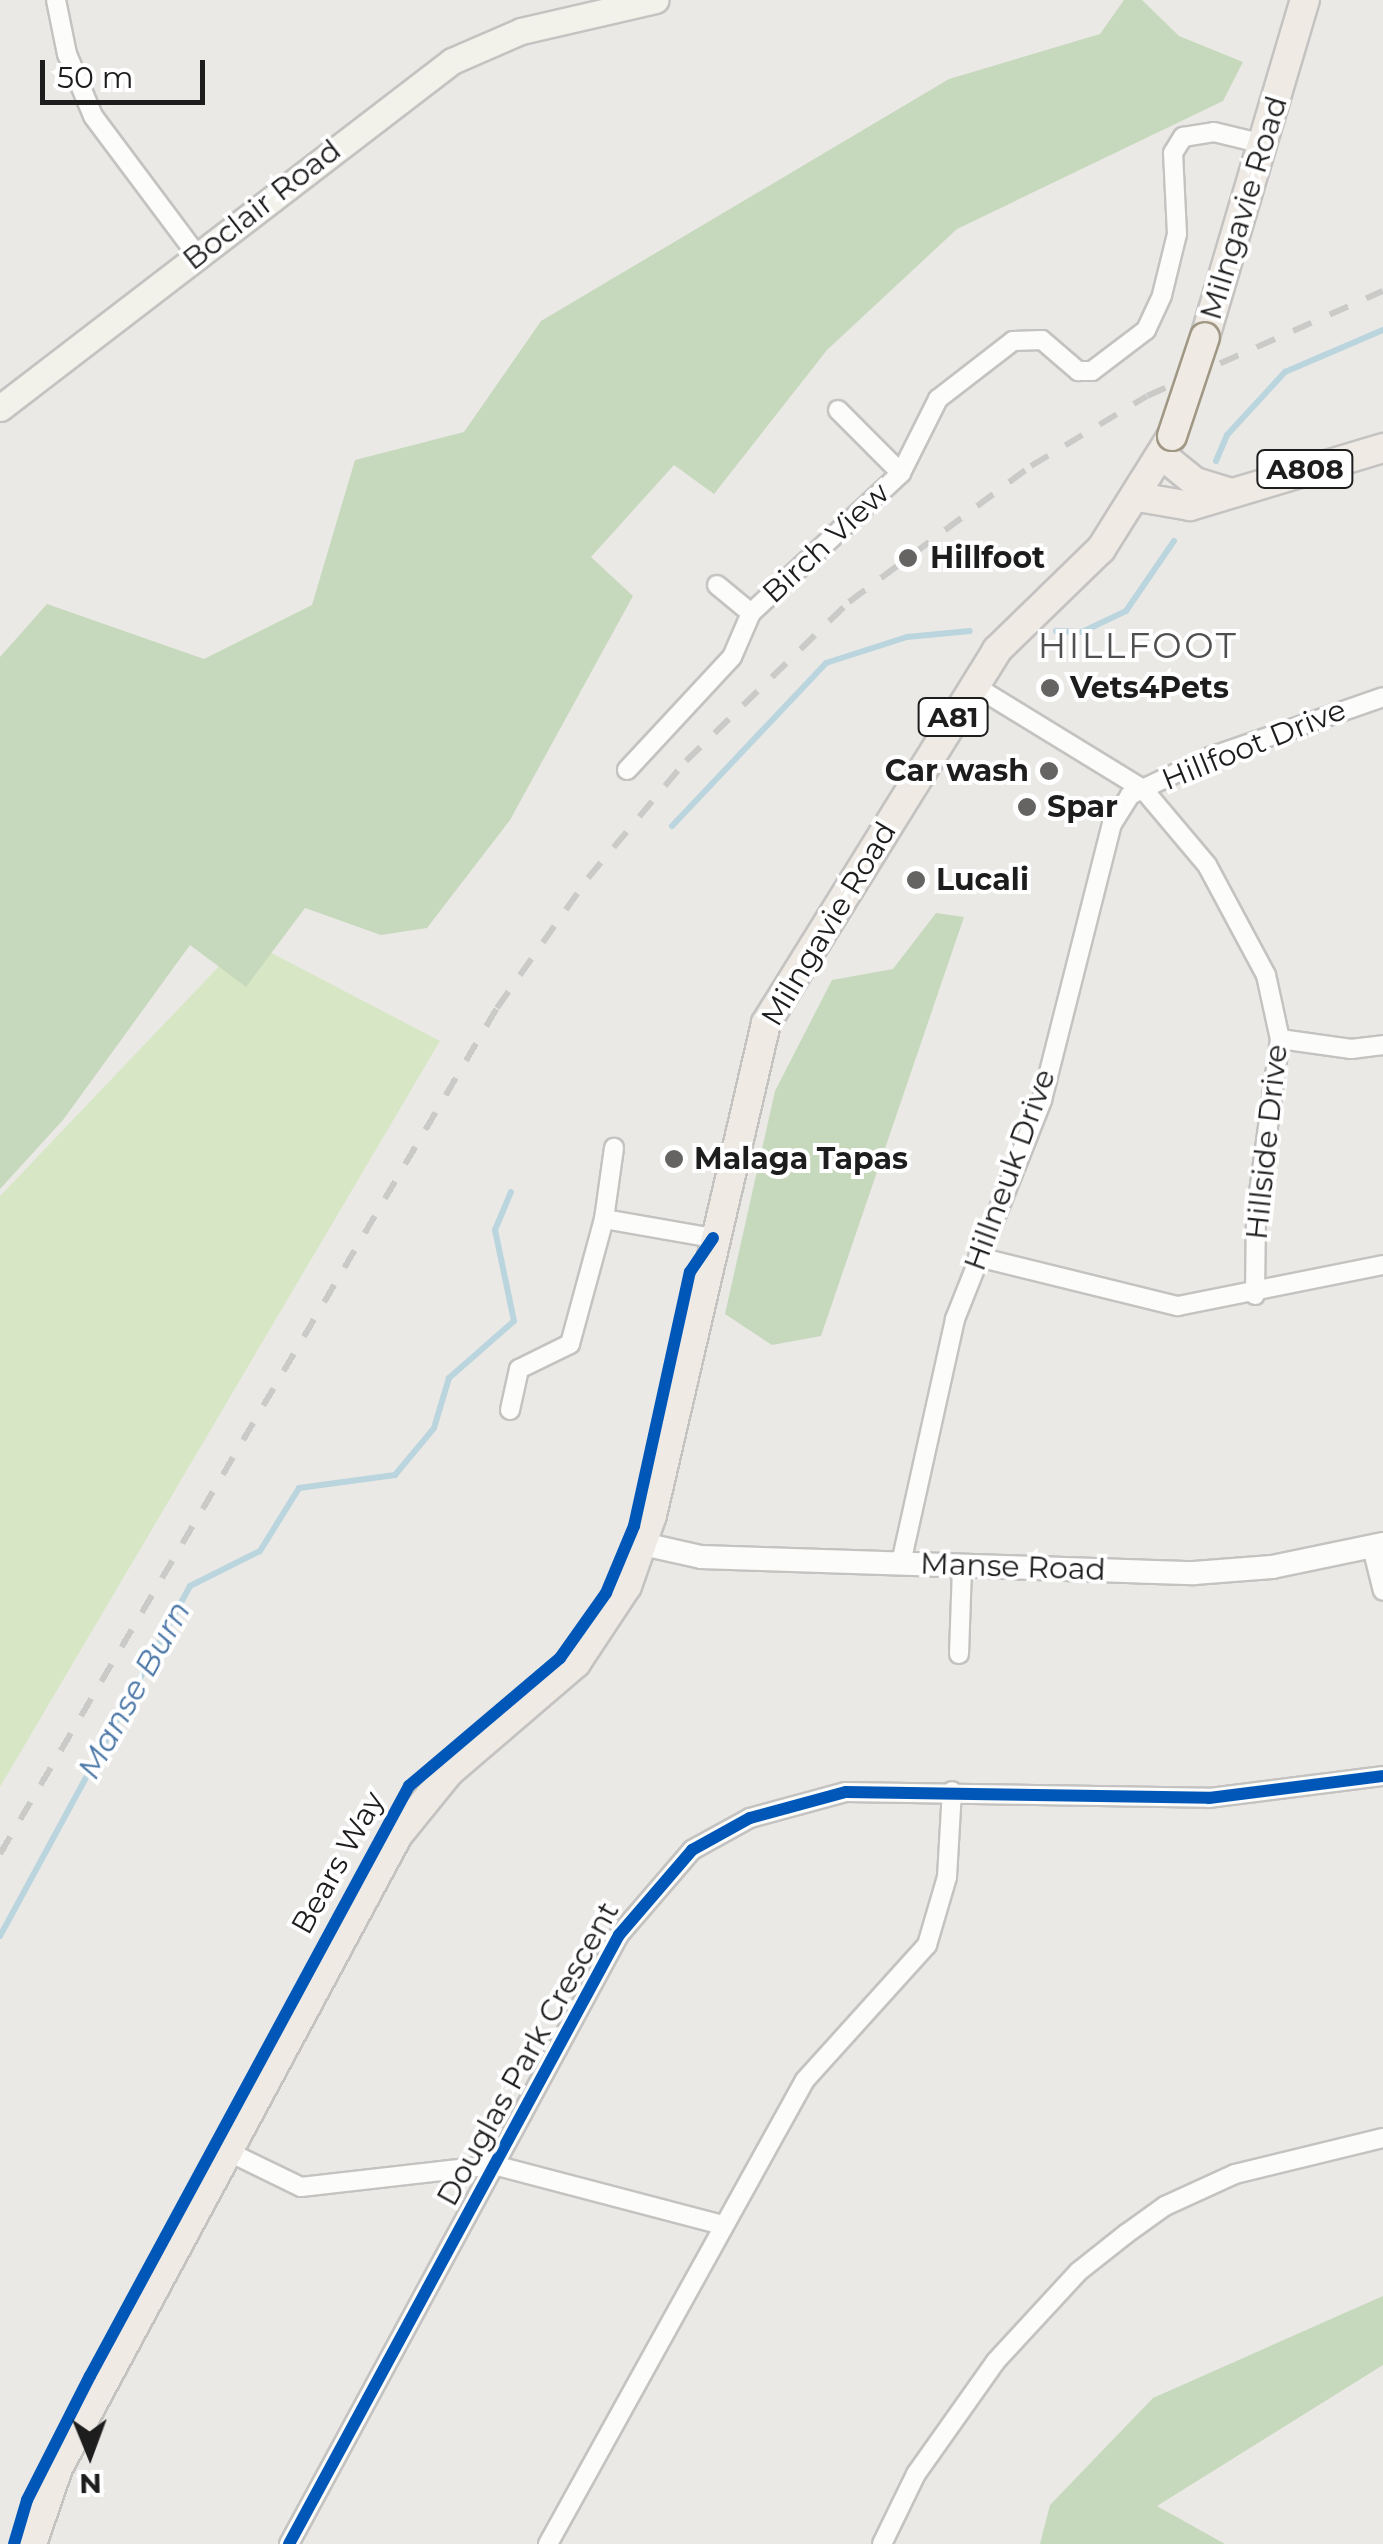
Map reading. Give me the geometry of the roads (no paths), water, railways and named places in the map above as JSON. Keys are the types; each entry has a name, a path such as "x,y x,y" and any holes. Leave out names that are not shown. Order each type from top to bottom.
{"main road":[{"name":"Milngavie Road","path":"32,2544 58,2468 398,1836 450,1772 576,1663 606,1626 642,1544 766,1023 1012,629 1101,549 1138,497 1167,446 1205,337 1305,0"},
{"name":"Boclair Road","path":"0,408 473,49 641,2"},
{"name":"A808","path":"1167,446 1195,482 1227,492"},
{"name":"A808","path":"1138,497 1190,506 1383,448"}],"street":[{"path":"56,0 67,54 94,116 197,256"},
{"name":"Birch View","path":"627,770 732,658 752,613 902,473 938,399 1013,341 1042,340 1078,371 1092,371 1146,330 1176,234 1173,152 1183,138 1214,132 1264,144"},
{"name":"Birch View","path":"838,410 902,473"},
{"name":"Birch View","path":"717,585 752,613"},
{"name":"Hillfoot Drive","path":"974,686 1143,790 1210,757 1383,696"},
{"name":"Hillside Drive","path":"1143,790 1197,851 1237,914 1266,975 1280,1039 1256,1214 1255,1295"},
{"name":"Hillneuk Drive","path":"901,1563 954,1319 1042,1100 1103,848 1130,795 1143,790"},
{"path":"1280,1039 1352,1049 1383,1046"},
{"path":"510,1410 519,1369 570,1344 604,1219 614,1148"},
{"path":"604,1219 713,1238"},
{"path":"978,1256 1154,1303 1211,1304 1383,1265"},
{"name":"Manse Road","path":"642,1544 701,1557 1244,1571 1378,1546"},
{"path":"1378,1546 1383,1591"},
{"path":"959,1654 962,1566"},
{"name":"Douglas Park Crescent","path":"288,2544 619,1935 644,1899 692,1850 750,1818 820,1795 952,1792 1209,1798 1383,1776"},
{"path":"548,2544 722,2226 822,2056 905,1975 927,1944 947,1877 952,1792"},
{"path":"882,2544 916,2474 996,2361 1114,2243 1165,2206 1235,2174 1383,2138"},
{"path":"231,2152 302,2187 494,2165 722,2226"}],"waterway":[{"name":"Manse Burn","path":"1216,461 1227,435 1285,372 1383,330"},
{"name":"Manse Burn","path":"1056,631 1082,632 1126,611 1174,541"},
{"name":"Manse Burn","path":"672,826 826,663 907,637 970,631"},
{"name":"Manse Burn","path":"0,1936 190,1586 260,1551 299,1488 395,1475 434,1428 449,1378 514,1321 495,1230 511,1192"}],"railway":[{"path":"0,1854 497,1008 588,878 686,761 849,602 1031,466 1147,396 1383,291"}],"place":[{"name":"Hillfoot","path":"908,558"},
{"name":"Vets4Pets","path":"1050,688"},
{"name":"Car wash","path":"1049,771"},
{"name":"Spar","path":"1027,807"},
{"name":"Lucali","path":"916,880"},
{"name":"Malaga Tapas","path":"674,1159"}],"district":[{"name":"HILLFOOT","path":"1138,646"}]}
